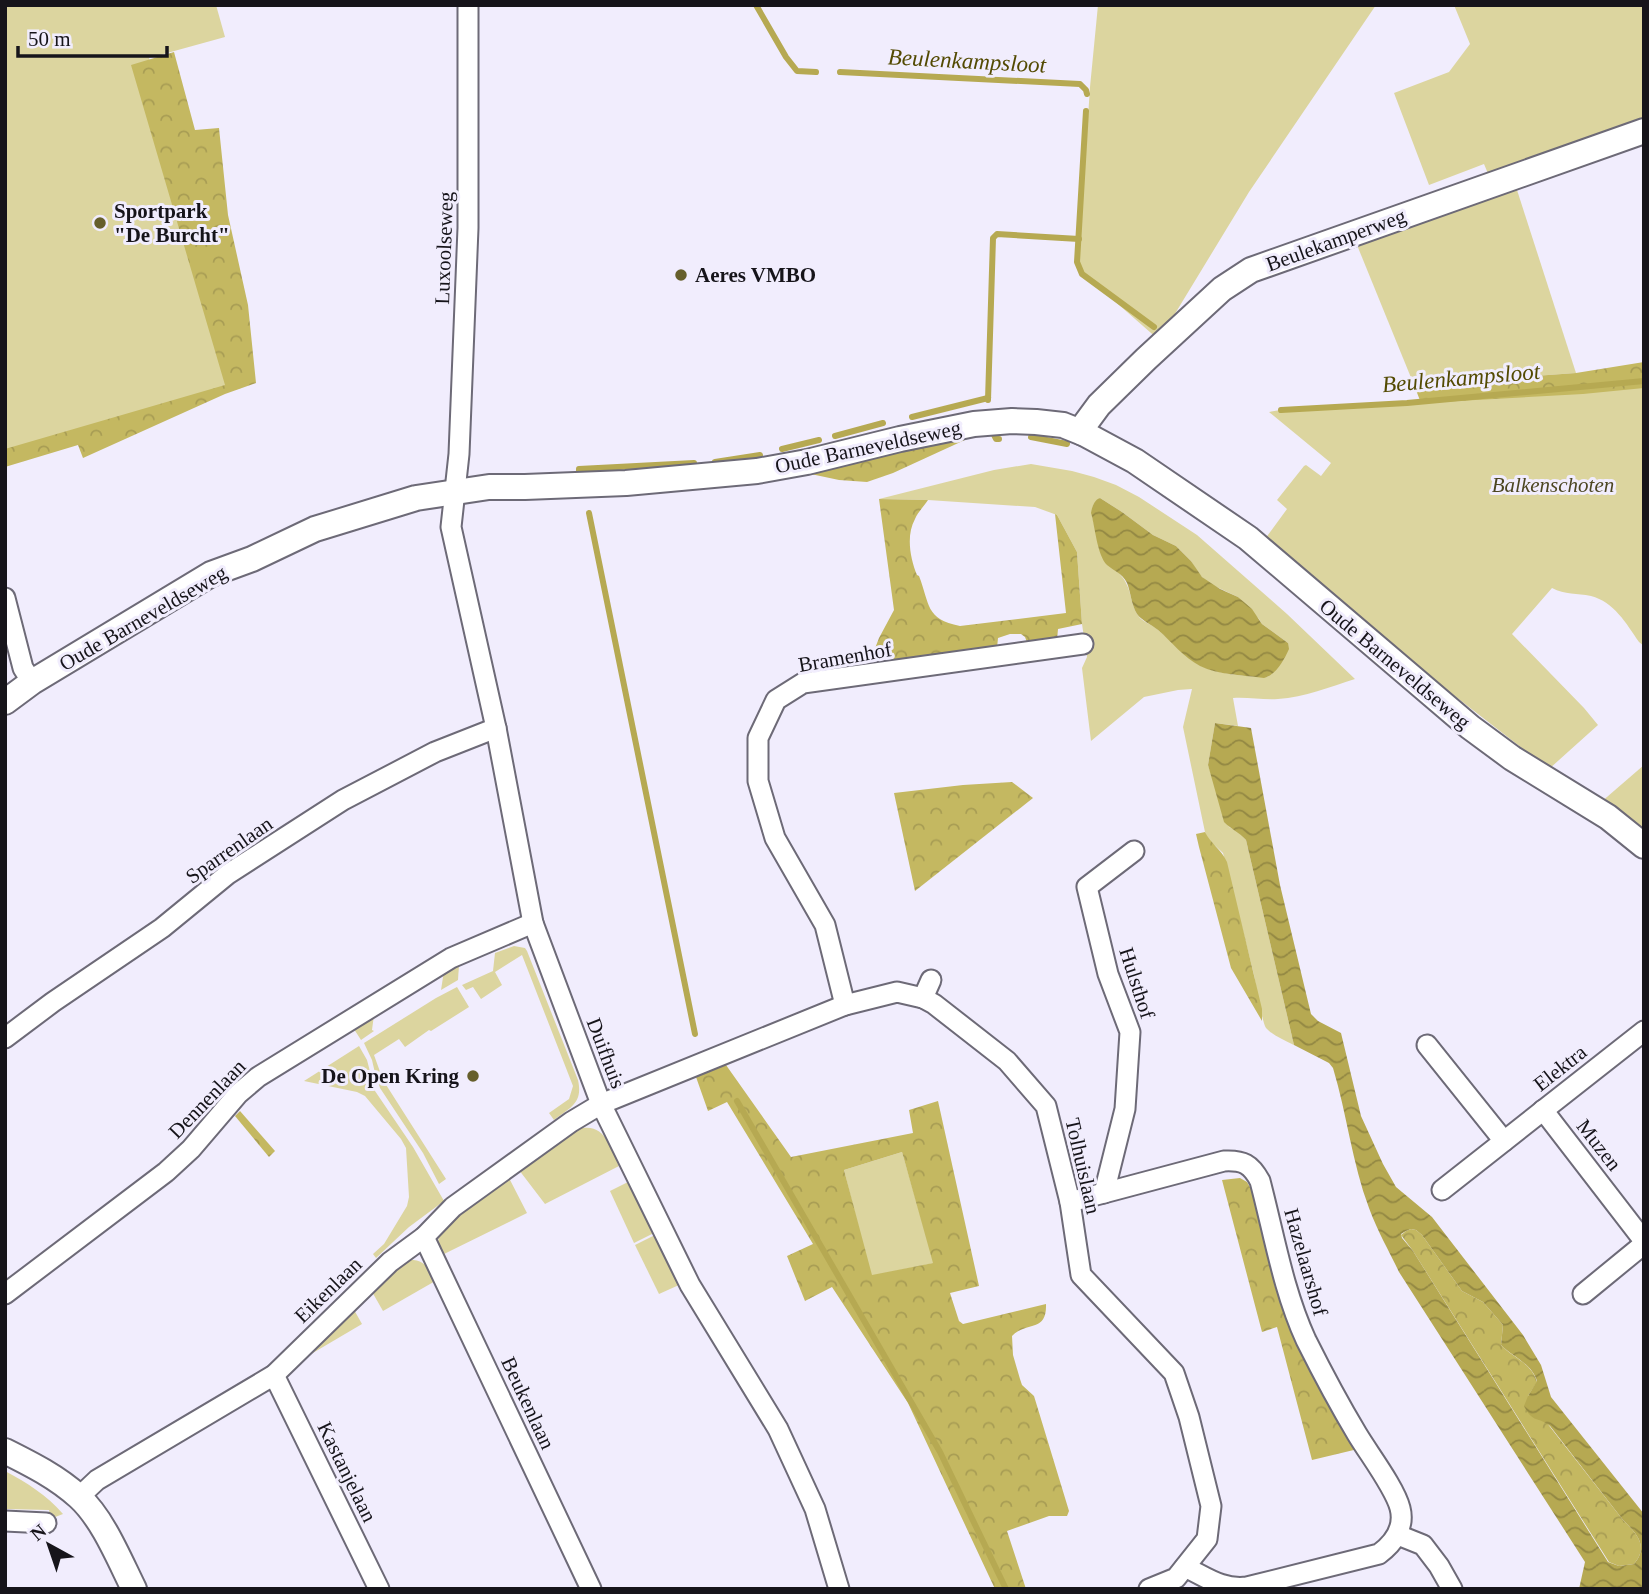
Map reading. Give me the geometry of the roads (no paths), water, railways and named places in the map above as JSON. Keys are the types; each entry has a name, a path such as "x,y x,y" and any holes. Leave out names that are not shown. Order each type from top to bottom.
{"street":[{"name":"Luxoolseweg","path":"454,492 459,454 468,228 468,5"},
{"name":"Beulekamperweg","path":"1083,433 1085,424 1099,405 1146,359 1222,289 1251,270 1644,131"},
{"name":"Oude Barneveldseweg","path":"5,702 32,682 211,574 252,559 315,529 416,498 489,487 626,483 757,471 974,424 1036,422 1063,425 1135,461 1248,538 1470,727 1512,758 1608,817 1644,846"},
{"name":"Duifhuis","path":"454,492 451,527 496,728 533,923 601,1104 690,1285 778,1429 815,1509 839,1589"},
{"path":"5,598 23,668 32,682"},
{"name":"Bramenhof","path":"845,1005 825,925 775,838 758,781 758,738 776,700 803,683 1083,644"},
{"name":"Sparrenlaan","path":"5,1038 52,1002 162,928 228,874 343,800 435,752 496,728"},
{"name":"Hulsthof","path":"1104,1193 1125,1109 1130,1032 1108,974 1087,887 1134,851"},
{"name":"Dennenlaan","path":"5,1294 166,1172 191,1149 238,1094 258,1077 451,958 533,923"},
{"path":"923,998 931,980"},
{"name":"Tolhuislaan","path":"601,1104 845,1005 897,992 923,998 934,1004 1007,1061 1046,1106 1070,1202 1081,1275 1174,1373 1189,1417 1211,1506 1207,1539 1176,1578 1149,1589"},
{"name":"Elektra","path":"1442,1190 1644,1031"},
{"path":"1427,1045 1504,1141"},
{"name":"Eikenlaan","path":"79,1497 97,1479 274,1374 390,1262 424,1237 453,1207 571,1122 601,1104"},
{"name":"Muzen","path":"1543,1110 1644,1242 1583,1294"},
{"name":"Hazelaarshof","path":"1070,1202 1224,1161 1237,1160 1255,1171 1260,1181 1291,1303 1306,1339 1351,1424 1394,1494 1401,1510 1398,1535"},
{"name":"Beukenlaan","path":"424,1237 591,1589"},
{"name":"Kastanjelaan","path":"274,1374 379,1589"},
{"path":"5,1451 41,1469 79,1497 99,1523 134,1589"},
{"path":"5,1521 46,1523"},
{"path":"1185,1567 1234,1589 1380,1554 1398,1535 1423,1545 1452,1589"}],"water":[{"path":"1100,498 1153,535 1176,546 1202,577 1238,597 1252,609 1262,624 1288,643 1289,649 1276,670 1264,678 1207,669 1188,658 1139,616 1125,580 1107,565 1101,554 1091,513 1095,502"},
{"path":"1215,723 1251,728 1280,885 1311,1014 1318,1021 1341,1033 1361,1116 1396,1187 1432,1217 1523,1335 1541,1365 1551,1397 1644,1514 1644,1589 1579,1589 1585,1562 1399,1272 1363,1191 1333,1068 1329,1063 1294,1045 1246,840 1224,822 1208,765","holes":["1416,1230 1462,1291 1483,1302 1503,1325 1501,1345 1527,1365 1537,1381 1524,1406 1527,1412 1550,1426 1637,1535 1641,1552 1634,1564 1619,1566 1608,1562 1413,1251 1402,1238 1401,1234 1406,1231"]}],"waterway":[{"name":"Beulenkampsloot","path":"756,5 797,71 816,72"},
{"name":"Beulenkampsloot","path":"840,72 1080,84 1087,94"},
{"name":"Beulenkampsloot","path":"1086,111 1077,262 1082,274 1154,327"},
{"path":"988,400 993,238 997,234 1079,239"},
{"name":"Beulenkampsloot","path":"1281,410 1407,403 1644,381"},
{"path":"912,417 988,398"},
{"path":"835,436 883,423"},
{"path":"994,435 999,439"},
{"path":"1031,437 1067,444"},
{"path":"782,449 819,440"},
{"path":"715,462 760,455"},
{"path":"579,471 694,463"},
{"path":"589,513 695,1034"},
{"path":"737,1101 940,1452 1006,1589"}],"place":[{"name":"Sportpark \"De Burcht\"","path":"100,223"},
{"name":"Aeres VMBO","path":"681,275"},
{"name":"De Open Kring","path":"473,1076"}],"park label":[{"name":"Balkenschoten","path":"1553,485"}]}
